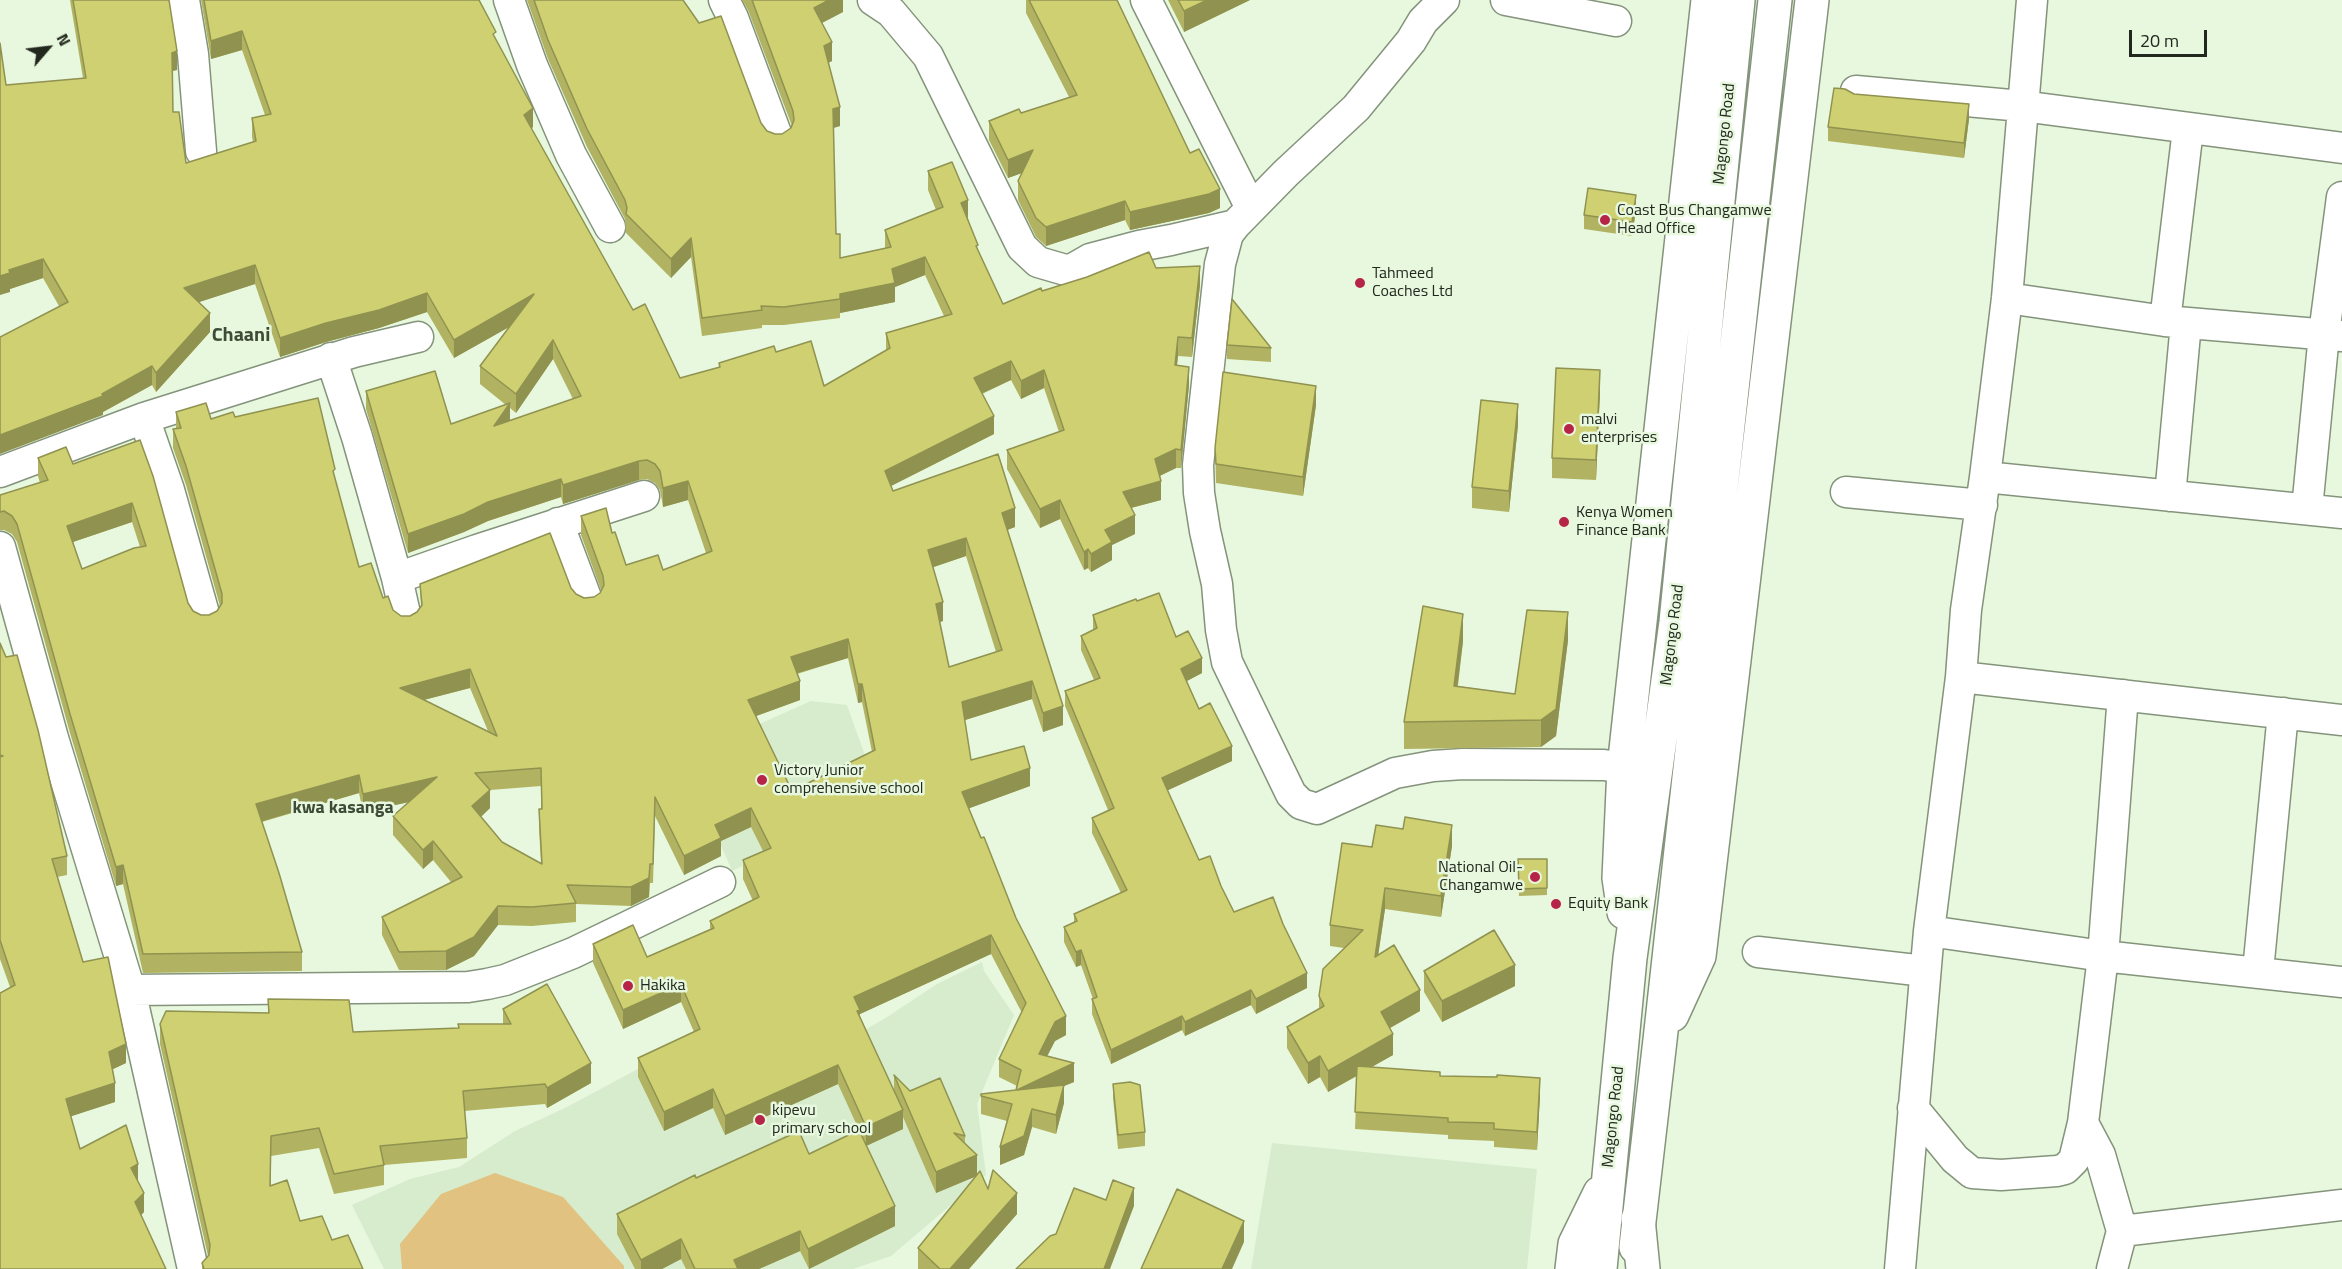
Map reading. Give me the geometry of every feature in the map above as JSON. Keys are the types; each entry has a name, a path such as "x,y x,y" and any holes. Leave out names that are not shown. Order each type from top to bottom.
{"main road":[{"path":"1630,958 1619,878 1624,768 1708,0"},
{"name":"Magongo Road","path":"1600,1269 1630,958 1676,622 1738,0"},
{"path":"1634,1269 1775,0"},
{"path":"1660,1040 1700,956 1812,0"},
{"path":"1572,1269 1575,1244 1608,1178"},
{"path":"1638,1219 1643,1269"}],"street":[{"path":"184,0 193,54 201,151"},
{"path":"509,0 532,65 571,155 610,227"},
{"path":"724,0 733,18 777,136"},
{"path":"873,0 891,12 928,56 1022,247 1038,262 1069,271 1090,260 1243,216"},
{"path":"1146,0 1243,216"},
{"path":"1444,0 1423,21 1411,41 1356,108 1243,216 1228,234 1220,264 1198,465 1199,493 1217,584 1221,630 1227,662 1292,794 1301,804 1317,809 1395,773 1433,766 1463,764 1587,765 1624,768"},
{"path":"1506,0 1616,21"},
{"path":"1900,1269 1929,931 1961,677 1966,610 1984,491 2007,298 2032,0"},
{"path":"1856,91 2022,106 2342,148"},
{"path":"2170,496 2176,322 2188,129"},
{"path":"2307,509 2333,335 2342,197"},
{"path":"2007,298 2176,322 2333,335"},
{"path":"0,472 144,418 331,358 418,337"},
{"path":"331,358 357,436 406,618"},
{"path":"144,418 169,490 205,617"},
{"path":"1846,492 1984,491 2170,496 2342,513"},
{"path":"397,578 644,496"},
{"path":"558,523 587,600"},
{"path":"0,547 53,738 130,990 193,1269"},
{"path":"1961,677 2342,720"},
{"path":"1913,1108 1955,1159 1972,1173 2065,1169 2070,1166 2077,1153 2083,1123 2103,956 2123,695"},
{"path":"2258,971 2283,713"},
{"path":"130,990 468,987 505,981 573,953 720,882"},
{"path":"1929,931 2103,956 2258,971 2342,982"},
{"path":"1758,952 1925,971"},
{"path":"2083,1123 2100,1155 2122,1231 2112,1269"},
{"path":"2122,1231 2342,1205"}],"shaded area":[{"name":"Victory Junior comprehensive school","path":"811,701 847,705 868,764 806,836 732,871 683,758"},
{"name":"kipevu primary school","path":"982,962 984,971 1014,1015 977,1104 986,1175 891,1256 853,1269 384,1269 352,1205 410,1179 459,1167 515,1131 565,1108 703,1034 822,1055 887,1017 937,984"},
{"path":"1272,1143 1537,1169 1527,1269 1251,1269"},
{"path":"495,1173 563,1197 624,1266 624,1269 402,1269 400,1244 441,1194"}],"building":[{"path":"73,0 169,0 177,51 172,53 173,112 179,112 186,163 256,141 252,118 271,114 242,31 211,41 204,0 479,0 496,32 493,34 533,108 524,115 633,310 645,304 680,378 720,367 719,363 774,346 776,352 811,341 824,386 890,348 886,333 952,314 925,257 892,269 895,283 840,294 840,299 784,307 761,306 762,310 702,318 691,238 671,259 626,214 625,200 587,129 548,40 534,0 683,0 699,23 721,16 761,123 767,131 782,134 791,128 794,120 793,111 752,0 829,0 814,8 832,42 824,46 840,107 833,109 836,234 840,234 840,258 891,247 885,230 943,207 928,171 952,162 968,200 961,203 978,245 976,246 1003,304 1041,288 1042,291 1087,277 1149,252 1156,268 1200,266 1192,338 1178,337 1175,365 1189,367 1181,450 1176,449 1155,459 1161,481 1123,492 1135,515 1105,530 1112,542 1091,554 1088,549 1084,552 1060,500 1040,509 1007,450 1064,430 1044,370 1021,381 1011,361 974,378 994,416 885,471 893,491 998,454 1015,508 1002,513 1063,706 1043,713 1032,681 962,702 971,760 1024,746 1030,768 962,792 981,838 984,837 1016,918 1066,1016 1055,1022 1039,1054 1074,1063 1017,1090 1064,1085 1056,1115 1032,1109 1024,1136 1000,1147 1012,1104 981,1096 981,1094 1016,1090 1021,1070 999,1059 1026,1003 991,935 854,997 860,1010 857,1011 903,1110 866,1127 838,1065 725,1116 713,1089 664,1112 638,1058 700,1029 681,984 623,1010 593,944 633,925 647,957 714,928 710,921 759,897 743,860 771,848 751,808 715,825 721,838 684,856 655,797 653,864 650,864 649,878 631,887 567,885 576,903 532,907 498,906 474,937 446,951 399,952 382,917 462,877 433,841 423,850 393,816 437,777 363,794 359,775 256,804 302,952 143,954 123,865 116,867 17,524 12,516 4,511 0,512 0,495 48,480 38,458 66,447 73,464 140,440 153,476 188,603 193,611 201,615 209,615 217,611 222,603 222,594 186,466 173,429 181,428 176,412 206,403 211,419 233,412 235,417 318,398 335,469 333,471 359,567 371,563 383,598 388,596 393,610 401,616 410,616 422,605 420,584 550,533 571,588 584,598 594,597 600,593 604,585 603,576 581,516 606,508 612,533 615,532 626,565 658,555 663,570 712,551 688,481 663,488 660,471 655,464 647,460 563,485 561,479 488,502 464,514 408,534 366,391 435,371 451,424 510,403 494,426 581,396 553,340 516,394 480,366 534,294 454,340 427,293 379,310 326,323 280,338 255,265 184,288 210,313 156,373 152,366 102,394 103,396 0,435 0,337 68,302 43,259 9,270 10,273 0,276 0,43 6,85 86,78","holes":["132,503 146,546 134,548 82,569 67,526","966,538 1002,650 949,667 936,604 943,602 928,550","848,639 858,684 862,684 875,750 792,791 748,700 800,681 791,657","470,669 497,736 400,688","541,768 542,809 539,809 542,864 502,842 472,806 490,790 475,773"]},
{"path":"1029,0 1117,0 1190,153 1199,149 1220,189 1209,194 1130,212 1125,201 1046,227 1036,218 1018,181 1033,150 1008,160 989,121 1019,109 1021,113 1077,95"},
{"path":"1178,0 1207,0 1184,11"},
{"path":"1834,88 1845,89 1854,94 1969,104 1964,143 1828,127"},
{"path":"1588,188 1636,195 1632,222 1584,215"},
{"path":"1232,299 1271,348 1227,345"},
{"path":"1556,368 1600,370 1596,460 1552,458"},
{"path":"1223,372 1316,386 1303,477 1216,464 1215,448"},
{"path":"1481,400 1518,404 1509,491 1472,487"},
{"path":"1159,593 1176,637 1188,631 1202,658 1181,669 1199,709 1210,703 1232,746 1162,778 1199,860 1210,856 1234,912 1273,897 1283,924 1307,973 1256,999 1251,990 1185,1022 1182,1016 1111,1050 1092,999 1097,997 1081,950 1076,952 1064,927 1077,921 1074,914 1127,890 1092,818 1114,808 1065,691 1100,678 1081,636 1097,628 1093,615"},
{"path":"1423,606 1463,614 1454,686 1515,694 1527,610 1568,612 1556,709 1541,720 1404,722"},
{"path":"0,643 6,657 17,655 38,730 67,856 52,859 83,962 108,957 126,1044 109,1052 115,1083 66,1099 80,1149 126,1125 138,1164 131,1168 144,1193 135,1202 166,1269 0,1269 0,993 15,985 0,940 0,757 3,756 0,755"},
{"path":"1405,817 1452,825 1441,896 1385,888 1375,957 1394,945 1420,990 1381,1012 1393,1034 1328,1071 1320,1056 1308,1063 1287,1027 1324,1006 1319,996 1323,969 1363,930 1330,925 1342,843 1372,847 1376,825 1403,829"},
{"path":"1518,859 1547,859 1547,888 1519,889"},
{"path":"1494,930 1515,965 1442,1001 1424,971"},
{"path":"547,984 591,1063 547,1088 545,1084 463,1091 467,1138 380,1146 384,1165 334,1174 319,1128 271,1136 270,1186 287,1180 300,1221 322,1216 332,1240 348,1235 363,1269 204,1269 202,1263 209,1255 210,1245 160,1024 166,1011 269,1013 268,999 349,1000 353,1032 459,1028 458,1024 511,1024 503,1009"},
{"path":"1357,1066 1440,1072 1440,1076 1497,1077 1497,1075 1540,1078 1537,1132 1494,1129 1494,1123 1448,1122 1448,1118 1355,1112"},
{"path":"894,1075 910,1091 940,1078 965,1136 954,1133 977,1155 936,1172"},
{"path":"1130,1082 1140,1085 1145,1132 1118,1135 1113,1084"},
{"path":"859,1130 895,1206 808,1249 800,1231 734,1260 738,1269 695,1269 681,1239 641,1260 617,1214 695,1175 696,1178 799,1131 809,1154"},
{"path":"993,1170 1017,1193 950,1269 940,1269 918,1248 980,1171 988,1189"},
{"path":"1113,1180 1134,1188 1104,1269 1016,1269 1050,1236 1056,1234 1074,1188 1106,1200"},
{"path":"1177,1189 1244,1221 1222,1269 1141,1269"}],"place":[{"name":"Coast Bus Changamwe Head Office","path":"1605,220"},
{"name":"Tahmeed Coaches Ltd","path":"1360,283"},
{"name":"malvi enterprises","path":"1569,429"},
{"name":"Kenya Women Finance Bank","path":"1564,522"},
{"name":"Victory Junior comprehensive school","path":"762,780"},
{"name":"National Oil- Changamwe","path":"1535,877"},
{"name":"Equity Bank","path":"1556,904"},
{"name":"Hakika","path":"628,986"},
{"name":"kipevu primary school","path":"760,1120"}],"district":[{"name":"Chaani","path":"241,336"},
{"name":"kwa kasanga","path":"343,809"}]}
